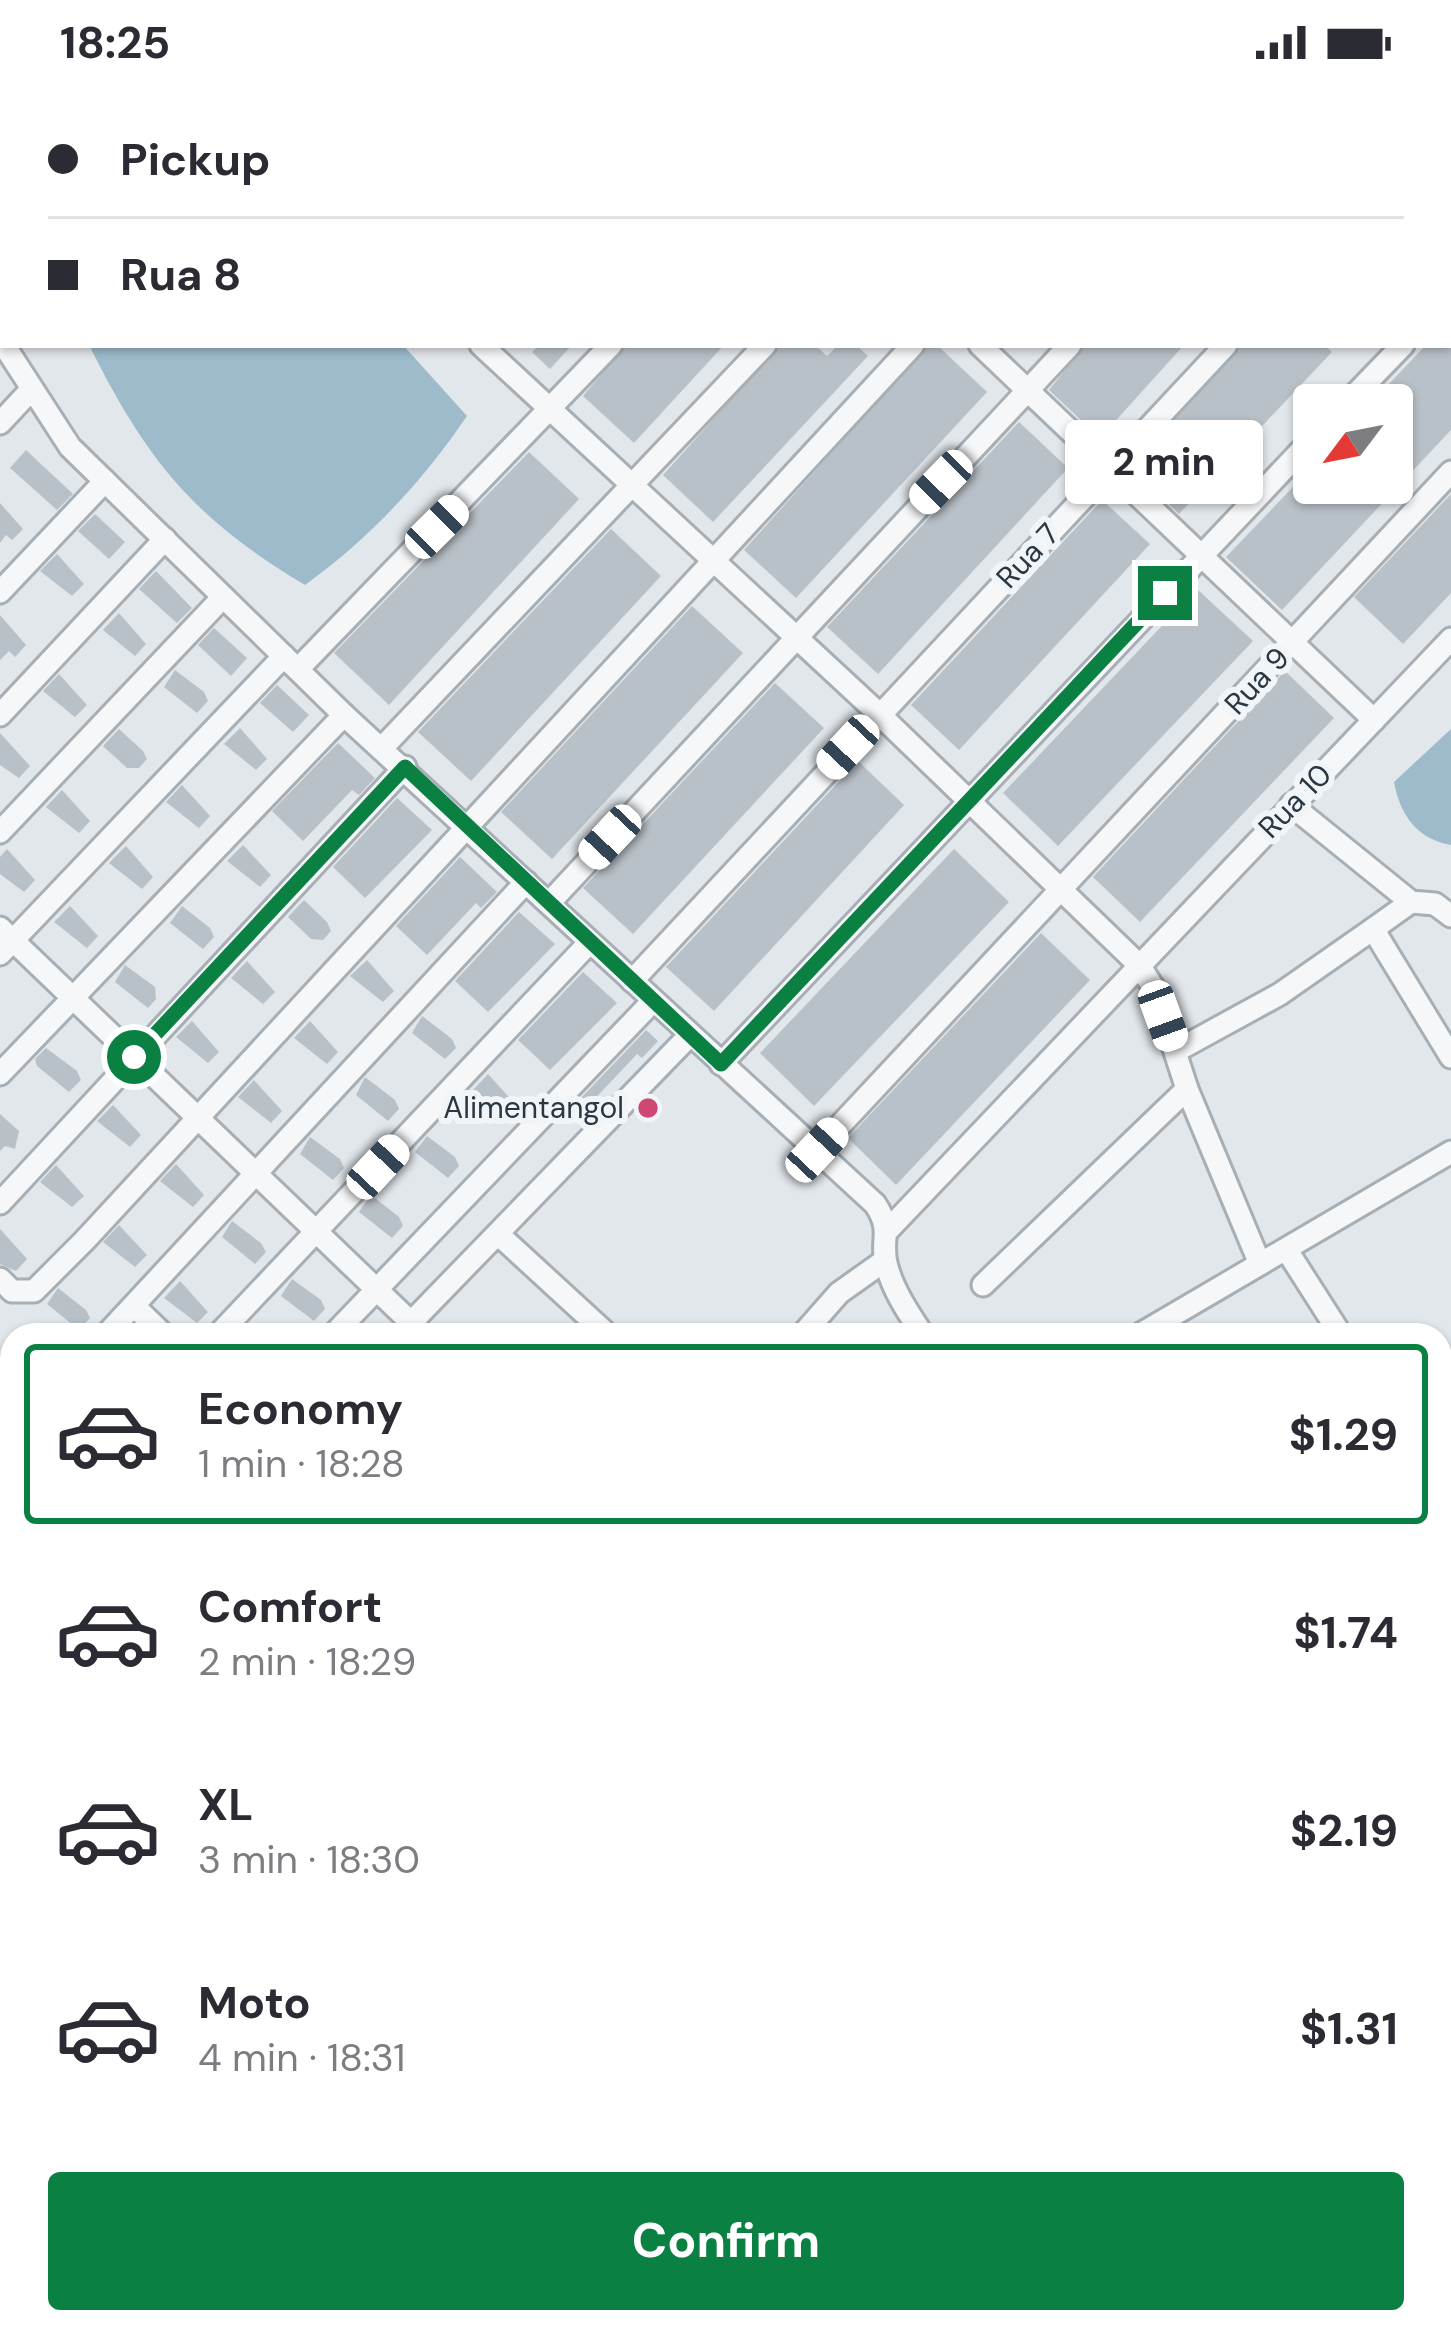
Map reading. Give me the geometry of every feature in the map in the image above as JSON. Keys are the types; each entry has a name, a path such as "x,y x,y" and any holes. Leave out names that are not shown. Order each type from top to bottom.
{"street":[{"path":"5,348 70,447 344,715 874,1204 888,1230 884,1262 917,1323"},
{"path":"484,348 879,714 1139,964 1260,1264"},
{"path":"406,1323 379,1288 72,996 4,941 608,348"},
{"path":"382,748 762,348"},
{"path":"0,1279 12,1291 34,1291 910,348"},
{"path":"983,348 1198,558 1374,719"},
{"path":"549,903 1067,348"},
{"name":"Rua 7","path":"632,981 1223,348"},
{"path":"1365,384 1399,348"},
{"path":"0,423 30,392"},
{"path":"721,1064 1293,459"},
{"name":"Rua 9","path":"817,1150 1451,472"},
{"path":"0,592 105,481"},
{"path":"0,715 165,539"},
{"path":"0,832 224,597"},
{"name":"Rua 10","path":"888,1230 1451,639"},
{"path":"0,1074 344,715"},
{"path":"0,1203 405,767"},
{"path":"1291,805 1411,902 1435,904 1451,916"},
{"path":"118,1323 526,882"},
{"path":"1176,1051 1280,994 1411,902"},
{"path":"1373,929 1451,1057"},
{"path":"229,1323 590,942"},
{"path":"345,1323 653,1001"},
{"path":"419,1323 690,1035"},
{"path":"983,1285 1187,1089"},
{"path":"1181,1323 1260,1264 1451,1152"},
{"path":"498,1234 595,1323"},
{"path":"1286,1249 1333,1323"},
{"path":"813,1323 839,1293 884,1262"},
{"path":"134,1306 152,1323"}],"water":[{"path":"91,348 406,348 467,416 394,508 305,585 232,536 203,510 153,454"},
{"path":"1451,729 1451,845 1412,824 1394,782"}],"building":[{"path":"537,348 569,348 550,369 532,352"},
{"path":"623,348 721,348 634,443 583,396"},
{"path":"777,348 818,348 827,356 835,348 859,348 868,356 713,522 663,475"},
{"path":"925,348 940,348 987,392 796,598 744,550"},
{"path":"1083,348 1181,348 1100,438 1049,390"},
{"path":"1238,348 1327,348 1332,352 1302,384 1293,384 1293,393 1179,514 1131,468"},
{"path":"1423,348 1451,348 1451,430 1413,470 1413,384 1389,384"},
{"path":"1019,422 1068,468 878,674 827,627"},
{"path":"26,450 73,494 57,510 10,468"},
{"path":"529,452 579,499 389,705 334,653"},
{"path":"1293,487 1293,504 1382,504 1282,610 1226,557"},
{"path":"1451,494 1451,593 1403,644 1354,597"},
{"path":"1102,500 1150,544 959,750 911,705"},
{"path":"0,503 23,529 12,540 6,535 0,543"},
{"path":"95,514 125,542 109,559 78,531"},
{"path":"611,529 661,576 471,781 418,732"},
{"path":"57,554 84,584 72,596 40,571"},
{"path":"156,571 192,608 177,623 139,589"},
{"path":"1197,589 1253,641 1058,846 1003,793"},
{"path":"692,606 743,653 552,859 501,812"},
{"path":"119,613 146,644 135,656 103,630"},
{"path":"0,615 26,645 15,657 9,651 0,660"},
{"path":"214,628 247,658 231,676 198,645"},
{"path":"175,670 204,692 208,701 197,713 164,687"},
{"path":"1285,671 1334,718 1140,922 1093,877"},
{"path":"59,674 87,705 75,717 43,691"},
{"path":"775,683 824,728 633,934 583,888"},
{"path":"277,685 309,715 293,732 260,703"},
{"path":"240,728 267,759 256,770 224,744"},
{"path":"119,729 143,751 147,759 139,768 127,768 103,746"},
{"path":"0,733 30,766 19,778 0,765"},
{"path":"338,743 375,778 359,795 352,790 303,841 272,811"},
{"path":"858,761 904,805 714,1011 666,967"},
{"path":"182,785 210,816 199,828 166,802"},
{"path":"62,790 90,821 79,833 46,807"},
{"path":"397,798 432,830 365,898 333,867"},
{"path":"243,845 271,875 260,887 227,861"},
{"path":"126,846 153,877 142,889 109,863"},
{"path":"7,849 35,880 24,892 0,874 0,857"},
{"path":"954,849 1009,902 814,1106 760,1053"},
{"path":"460,857 497,892 481,908 476,903 427,955 396,926"},
{"path":"304,900 327,922 331,931 323,940 311,939 288,917"},
{"path":"70,906 98,936 87,948 54,922"},
{"path":"182,906 210,928 214,937 203,949 170,923"},
{"path":"519,912 555,944 488,1012 455,981"},
{"path":"1041,933 1090,980 896,1185 848,1138"},
{"path":"367,960 394,991 383,1002 350,976"},
{"path":"247,961 275,992 263,1004 231,978"},
{"path":"125,965 155,987 156,999 148,1008 115,982"},
{"path":"583,972 617,1003 550,1070 518,1040"},
{"path":"422,1016 452,1039 456,1048 445,1059 412,1033"},
{"path":"192,1021 219,1052 208,1063 176,1037"},
{"path":"310,1021 338,1052 327,1064 294,1038"},
{"path":"646,1030 658,1041 642,1058 637,1054 589,1105 581,1098"},
{"path":"46,1048 77,1071 81,1080 69,1092 37,1066 35,1059"},
{"path":"488,1074 516,1105 504,1117 472,1091"},
{"path":"365,1077 395,1100 399,1109 388,1121 356,1095"},
{"path":"254,1080 282,1111 271,1123 238,1097"},
{"path":"113,1105 141,1135 130,1147 97,1121"},
{"path":"0,1114 19,1131 15,1149 5,1146 0,1151"},
{"path":"427,1136 455,1157 459,1166 448,1178 415,1152"},
{"path":"310,1137 340,1159 344,1168 333,1180 300,1154"},
{"path":"176,1164 204,1195 193,1207 160,1181"},
{"path":"56,1165 84,1196 72,1207 40,1182"},
{"path":"371,1195 399,1217 403,1226 392,1238 359,1212"},
{"path":"232,1221 266,1252 255,1264 222,1237"},
{"path":"119,1225 147,1255 135,1267 103,1242"},
{"path":"0,1229 27,1259 16,1271 0,1264"},
{"path":"292,1279 321,1300 325,1309 314,1321 281,1296"},
{"path":"180,1281 208,1312 197,1323 164,1298"},
{"path":"58,1288 90,1318 85,1323 70,1323 47,1304"}],"place":[{"name":"Alimentangol","path":"648,1108"}],"route":[{"path":"134,1057 405,767 721,1064 1165,593"}]}
